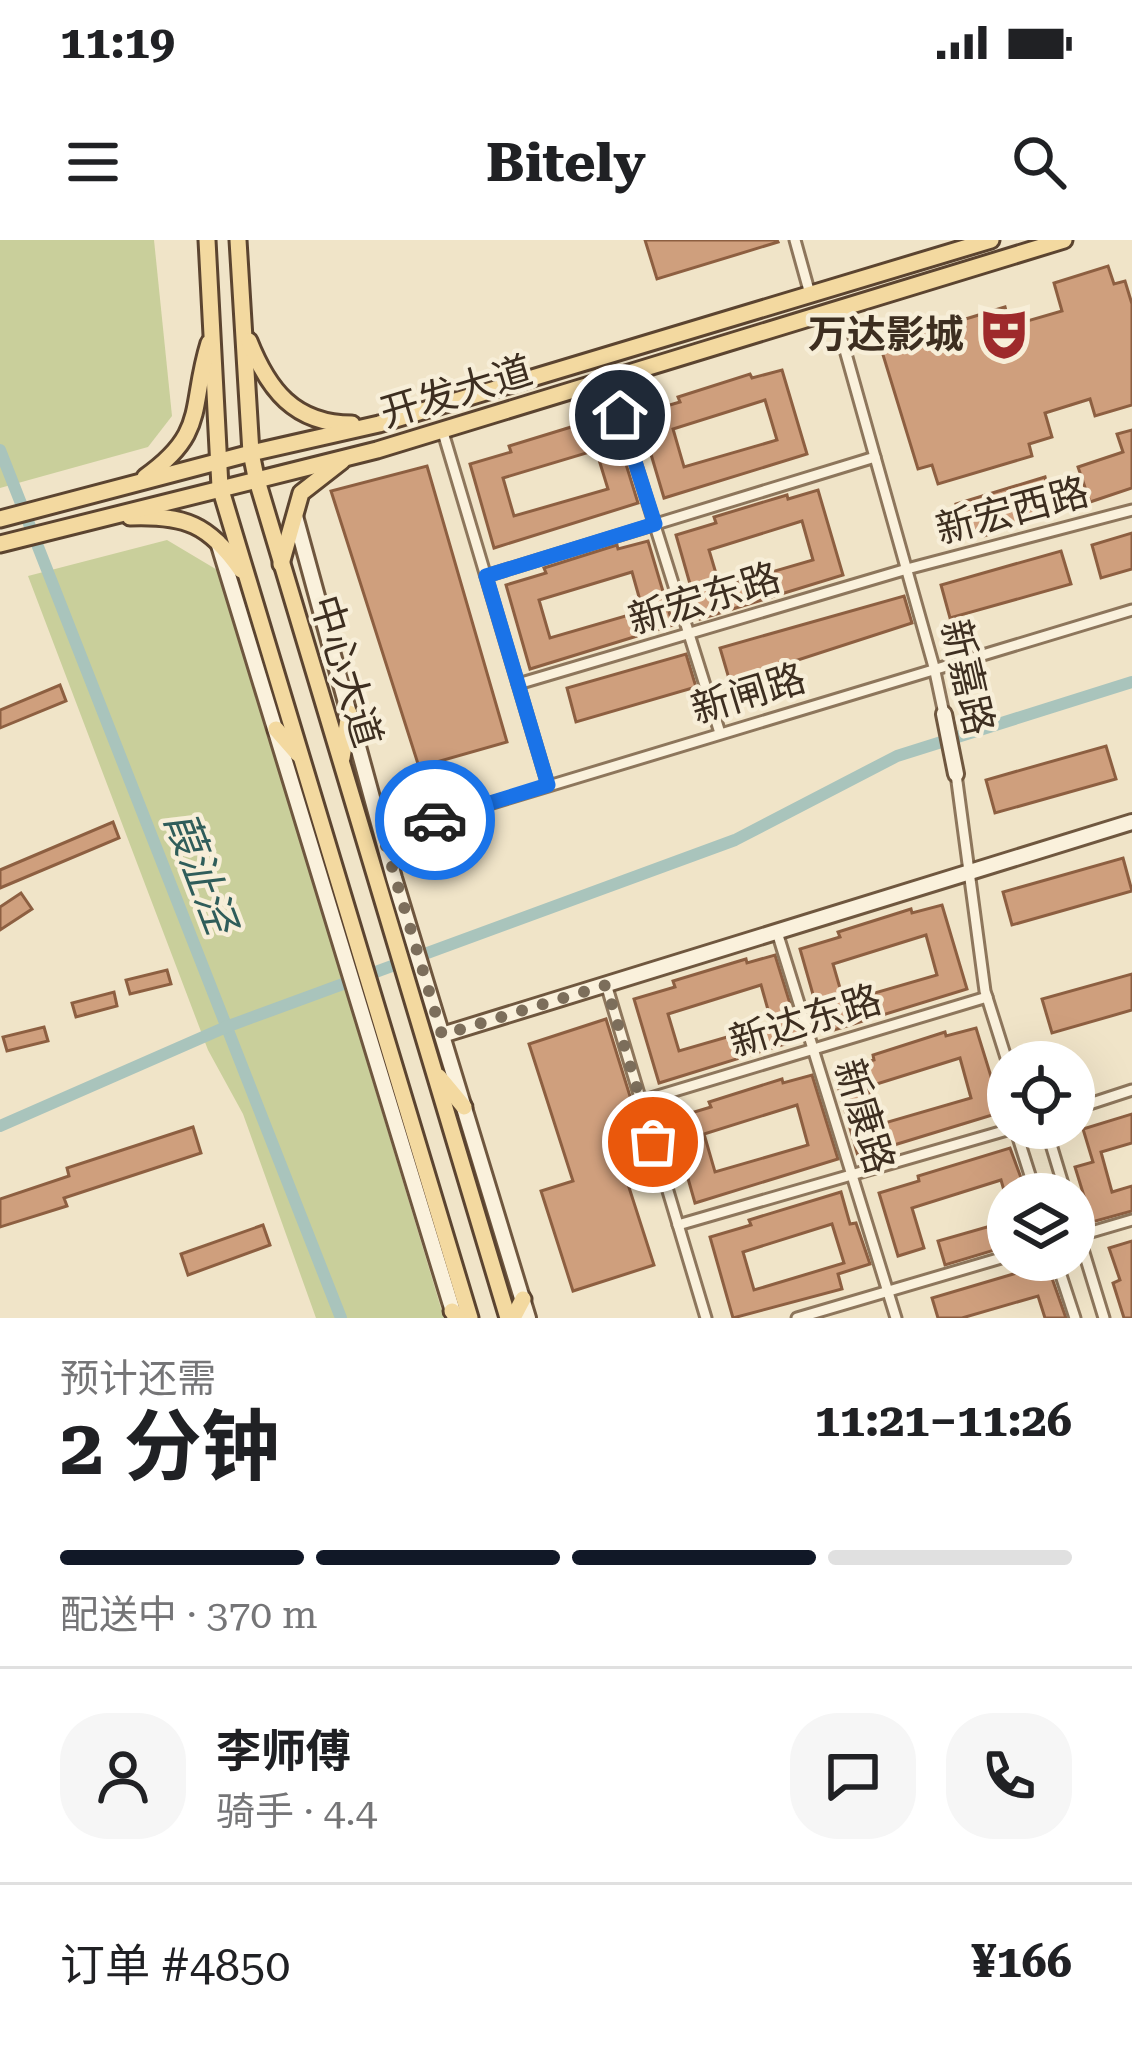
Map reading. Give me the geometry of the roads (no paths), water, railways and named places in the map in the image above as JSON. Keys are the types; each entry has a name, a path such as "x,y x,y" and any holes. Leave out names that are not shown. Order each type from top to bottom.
{"main road":[{"name":"中心大道","path":"207,240 220,487 302,758 350,946 403,1096 470,1318"},
{"name":"中心大道","path":"238,240 256,477 510,1318"},
{"name":"开发大道","path":"0,519 379,424 991,240"},
{"name":"开发大道","path":"0,544 377,449 1064,240"},
{"path":"243,327 276,396 335,424 379,424"},
{"path":"137,483 181,447 198,410 200,372 213,329"},
{"path":"280,566 301,493 335,464 377,449"},
{"path":"293,512 409,926 528,1318"},
{"path":"97,519 178,517 211,534 249,582"},
{"path":"218,542 350,946"},
{"path":"341,767 349,713"},
{"name":"新嘉路","path":"944,714 956,774"},
{"path":"276,729 302,758"},
{"path":"442,1035 1132,822"},
{"path":"363,988 396,1125 455,1316"},
{"path":"434,1071 464,1107"},
{"path":"396,1125 403,1096"},
{"path":"510,1318 523,1299"}],"street":[{"path":"794,240 810,294"},
{"name":"新嘉路","path":"834,311 944,714"},
{"path":"609,379 720,733"},
{"path":"442,429 548,785"},
{"path":"486,576 875,457"},
{"name":"新宏西路","path":"907,569 1132,510"},
{"name":"新宏东路","path":"518,684 907,569"},
{"name":"新闸路","path":"383,836 1132,610"},
{"name":"新嘉路","path":"956,774 987,997 1001,1041"},
{"name":"新康路","path":"777,932 896,1318"},
{"path":"606,985 706,1318"},
{"name":"新达东路","path":"640,1101 987,997"},
{"path":"1095,1102 1132,1090"},
{"path":"678,1225 987,1136"},
{"path":"1095,1231 1132,1220"},
{"path":"797,1318 987,1262"},
{"path":"1064,1281 1075,1318"},
{"path":"1091,1281 1104,1318"}],"waterway":[{"name":"葭沚泾","path":"0,450 341,1318"},
{"path":"0,1126 226,1027 735,840 897,756 1132,682"}],"place":[{"name":"万达影城","path":"1004,334"}]}
